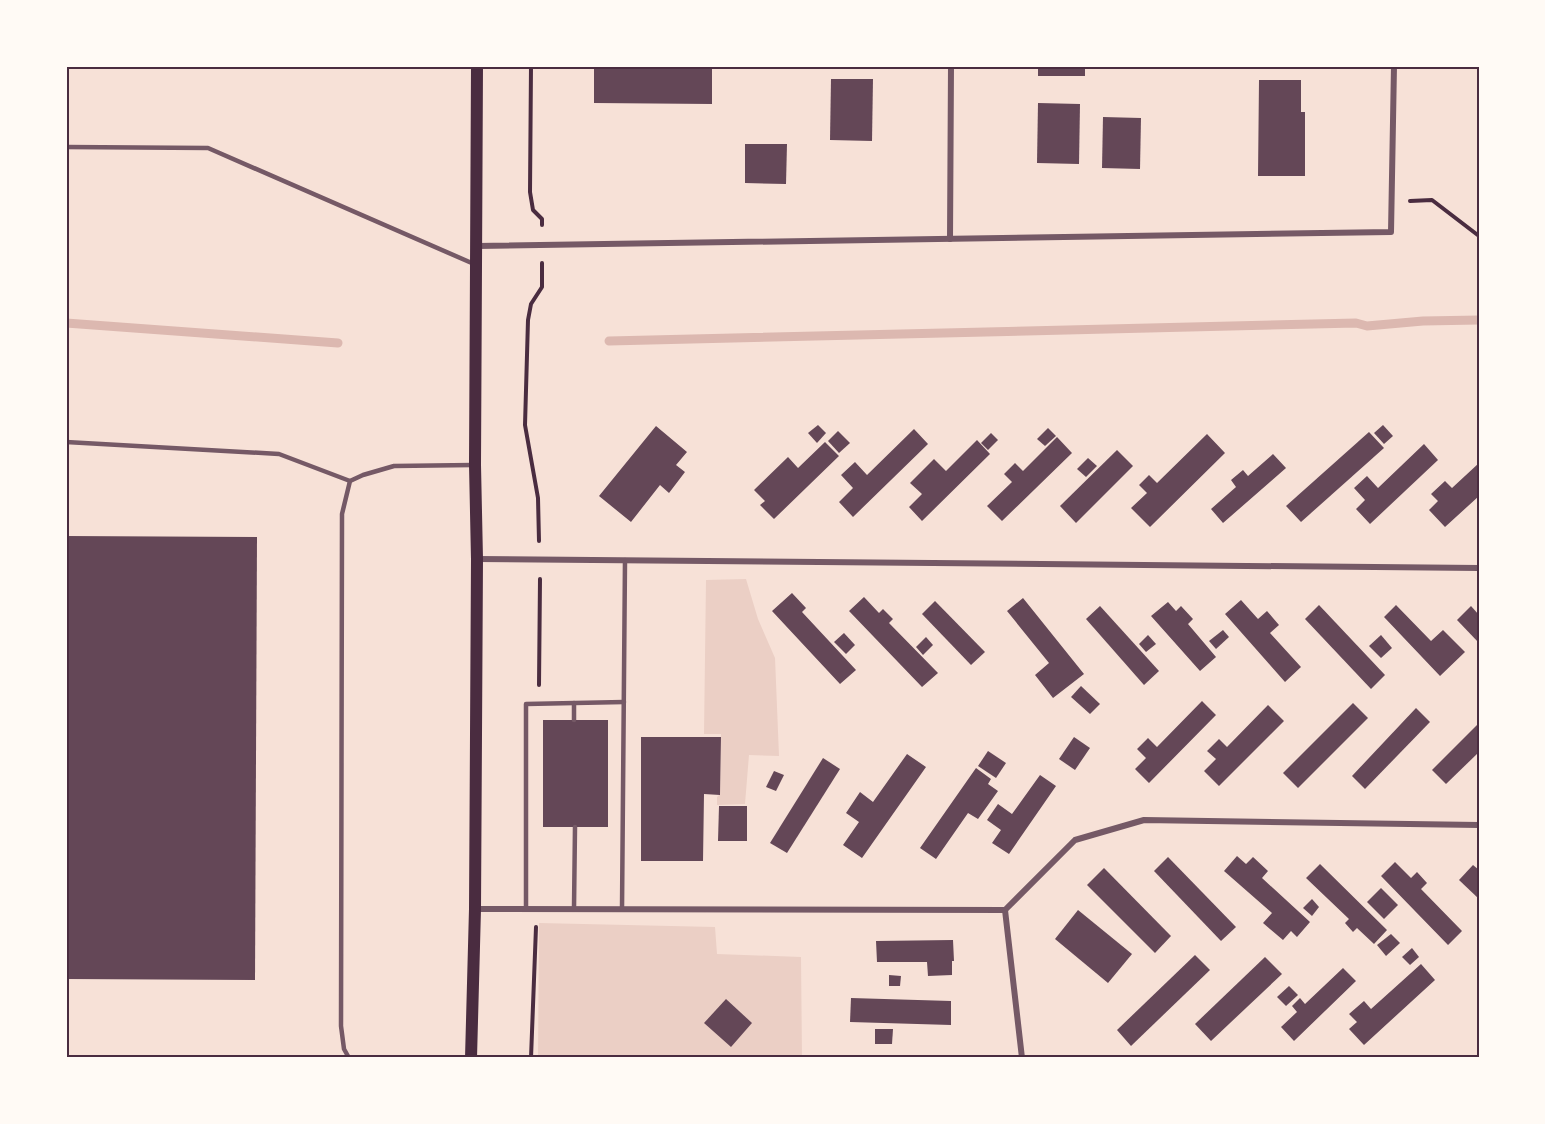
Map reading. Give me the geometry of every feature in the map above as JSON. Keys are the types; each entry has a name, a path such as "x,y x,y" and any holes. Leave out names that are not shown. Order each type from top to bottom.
{"main road":[{"path":"471,1058 475,909 477,66"}],"street":[{"path":"950,238 951,66"},
{"path":"477,246 1391,232 1394,66"},
{"path":"477,559 1479,568"},
{"path":"475,909 1005,910 1075,840 1144,820 1479,825"},
{"path":"1005,910 1022,1058"}],"lane":[{"path":"66,147 208,148 477,266"},
{"path":"66,442 279,454 350,481 394,466 475,465"},
{"path":"349,1058 344,1049 341,1026 341,990 342,514 350,481"},
{"path":"622,909 625,560"},
{"path":"526,909 526,704 624,702"},
{"path":"574,703 574,720"},
{"path":"574,908 575,827"}],"path":[{"path":"1392,202 1432,200 1479,236"}],"shaded area":[{"path":"746,579 758,619 775,658 779,756 749,755 745,804 717,805 717,797 720,794 721,734 704,734 706,580"},
{"path":"539,923 715,927 717,954 801,957 802,1058 538,1058"}],"building":[{"path":"594,66 712,66 712,104 594,103"},
{"path":"1038,66 1085,66 1085,76 1038,76"},
{"path":"831,79 873,79 872,141 830,140"},
{"path":"1259,80 1301,80 1301,112 1305,112 1305,176 1258,176"},
{"path":"1038,103 1080,104 1079,164 1037,163"},
{"path":"1103,117 1141,118 1140,169 1102,168"},
{"path":"745,144 787,144 786,184 745,183"},
{"path":"818,425 826,433 817,443 808,433"},
{"path":"1383,425 1393,436 1384,444 1374,433"},
{"path":"656,426 687,452 676,465 685,472 669,493 660,485 631,522 599,496"},
{"path":"1048,428 1056,436 1045,446 1037,439"},
{"path":"914,429 928,444 853,517 839,502 853,488 841,475 855,462 867,475"},
{"path":"838,431 850,443 839,453 828,441"},
{"path":"1369,432 1384,448 1301,522 1286,506"},
{"path":"991,433 998,440 988,450 981,443"},
{"path":"1207,434 1225,453 1150,527 1131,508 1147,493 1139,485 1149,475 1157,483"},
{"path":"1057,437 1072,453 1002,521 987,506 1012,482 1004,474 1015,463 1023,471"},
{"path":"977,440 990,454 922,521 909,507 922,494 910,483 934,459 946,471"},
{"path":"825,442 839,456 774,519 760,505 765,501 754,490 788,457 798,468"},
{"path":"1424,444 1438,460 1370,524 1356,509 1365,500 1354,488 1367,476 1378,488"},
{"path":"1117,450 1133,466 1076,523 1060,506"},
{"path":"1273,454 1286,468 1223,523 1211,509 1236,487 1231,480 1243,470 1248,476"},
{"path":"1088,458 1097,466 1086,477 1077,469"},
{"path":"1479,463 1479,496 1445,527 1429,510 1438,501 1431,494 1445,481 1452,488"},
{"path":"66,536 257,537 255,980 66,979"},
{"path":"792,593 806,608 802,612 856,670 840,684 772,611"},
{"path":"864,597 879,613 883,609 893,619 889,623 938,673 922,687 849,611"},
{"path":"1023,598 1084,674 1053,698 1035,675 1049,663 1007,611"},
{"path":"1241,600 1258,619 1267,611 1279,625 1270,633 1301,667 1285,682 1225,614"},
{"path":"935,601 985,652 971,665 922,614"},
{"path":"1168,602 1176,611 1181,606 1193,619 1188,624 1216,657 1200,671 1151,616"},
{"path":"1319,605 1385,675 1371,689 1305,619"},
{"path":"1396,605 1431,641 1443,630 1465,652 1440,676 1384,617"},
{"path":"1100,606 1159,671 1144,685 1086,619"},
{"path":"1471,606 1479,615 1479,643 1457,620"},
{"path":"1223,630 1229,637 1216,649 1209,641"},
{"path":"844,633 855,645 846,654 834,642"},
{"path":"1148,635 1156,644 1146,652 1139,644"},
{"path":"1381,635 1392,648 1381,658 1369,646"},
{"path":"926,637 933,645 923,655 916,647"},
{"path":"1081,686 1100,704 1090,714 1071,697"},
{"path":"1202,701 1216,715 1149,783 1135,769 1146,758 1137,749 1148,738 1157,747"},
{"path":"1353,703 1368,718 1298,788 1283,773"},
{"path":"1268,705 1284,721 1219,786 1204,771 1216,759 1207,751 1219,739 1227,747"},
{"path":"1416,708 1430,722 1365,789 1352,776"},
{"path":"543,720 608,720 608,827 543,827"},
{"path":"1479,723 1479,752 1446,784 1432,770"},
{"path":"641,737 721,737 720,795 704,794 703,861 641,861"},
{"path":"1074,737 1090,748 1075,770 1059,759"},
{"path":"988,751 1006,763 996,778 978,766"},
{"path":"907,754 926,767 862,858 843,845 859,822 846,813 860,792 873,802"},
{"path":"823,758 840,769 787,853 770,843"},
{"path":"976,768 991,779 988,784 998,791 978,819 968,813 936,859 920,848"},
{"path":"774,771 784,775 776,791 766,787"},
{"path":"1040,775 1056,786 1009,854 992,843 1001,830 987,820 998,804 1012,814"},
{"path":"719,806 747,806 747,841 718,841"},
{"path":"1237,856 1246,864 1253,857 1268,871 1262,878 1310,922 1297,937 1291,931 1283,940 1263,923 1272,913 1224,871"},
{"path":"1168,857 1236,927 1221,941 1154,871"},
{"path":"1395,862 1411,878 1417,872 1427,883 1421,889 1462,931 1448,945 1381,876"},
{"path":"1320,864 1387,930 1374,944 1357,928 1353,932 1345,923 1349,919 1306,878"},
{"path":"1473,865 1479,870 1479,899 1459,880"},
{"path":"1104,868 1171,936 1155,953 1087,885"},
{"path":"1381,888 1398,905 1384,919 1367,902"},
{"path":"1312,899 1319,907 1312,916 1303,908"},
{"path":"1078,910 1132,954 1108,983 1055,939"},
{"path":"1391,934 1400,943 1386,956 1377,945"},
{"path":"953,940 952,975 928,976 927,962 877,962 876,941"},
{"path":"1412,948 1419,957 1410,965 1402,957"},
{"path":"1195,955 1210,970 1131,1046 1117,1030"},
{"path":"1265,957 1282,974 1211,1041 1195,1024"},
{"path":"1421,964 1435,980 1364,1045 1349,1029 1357,1022 1349,1014 1364,1001 1371,1009"},
{"path":"1343,968 1356,981 1294,1041 1281,1027 1297,1012 1292,1006 1300,998 1305,1004"},
{"path":"889,975 901,976 900,986 889,986"},
{"path":"1289,986 1298,995 1286,1006 1277,997"},
{"path":"851,998 951,1001 951,1025 850,1022"},
{"path":"726,999 752,1023 731,1047 704,1023"},
{"path":"875,1029 893,1029 892,1044 875,1044"}],"waterway":[{"path":"609,341 1356,323 1367,326 1423,321 1479,320"},
{"path":"66,323 338,343"}]}
